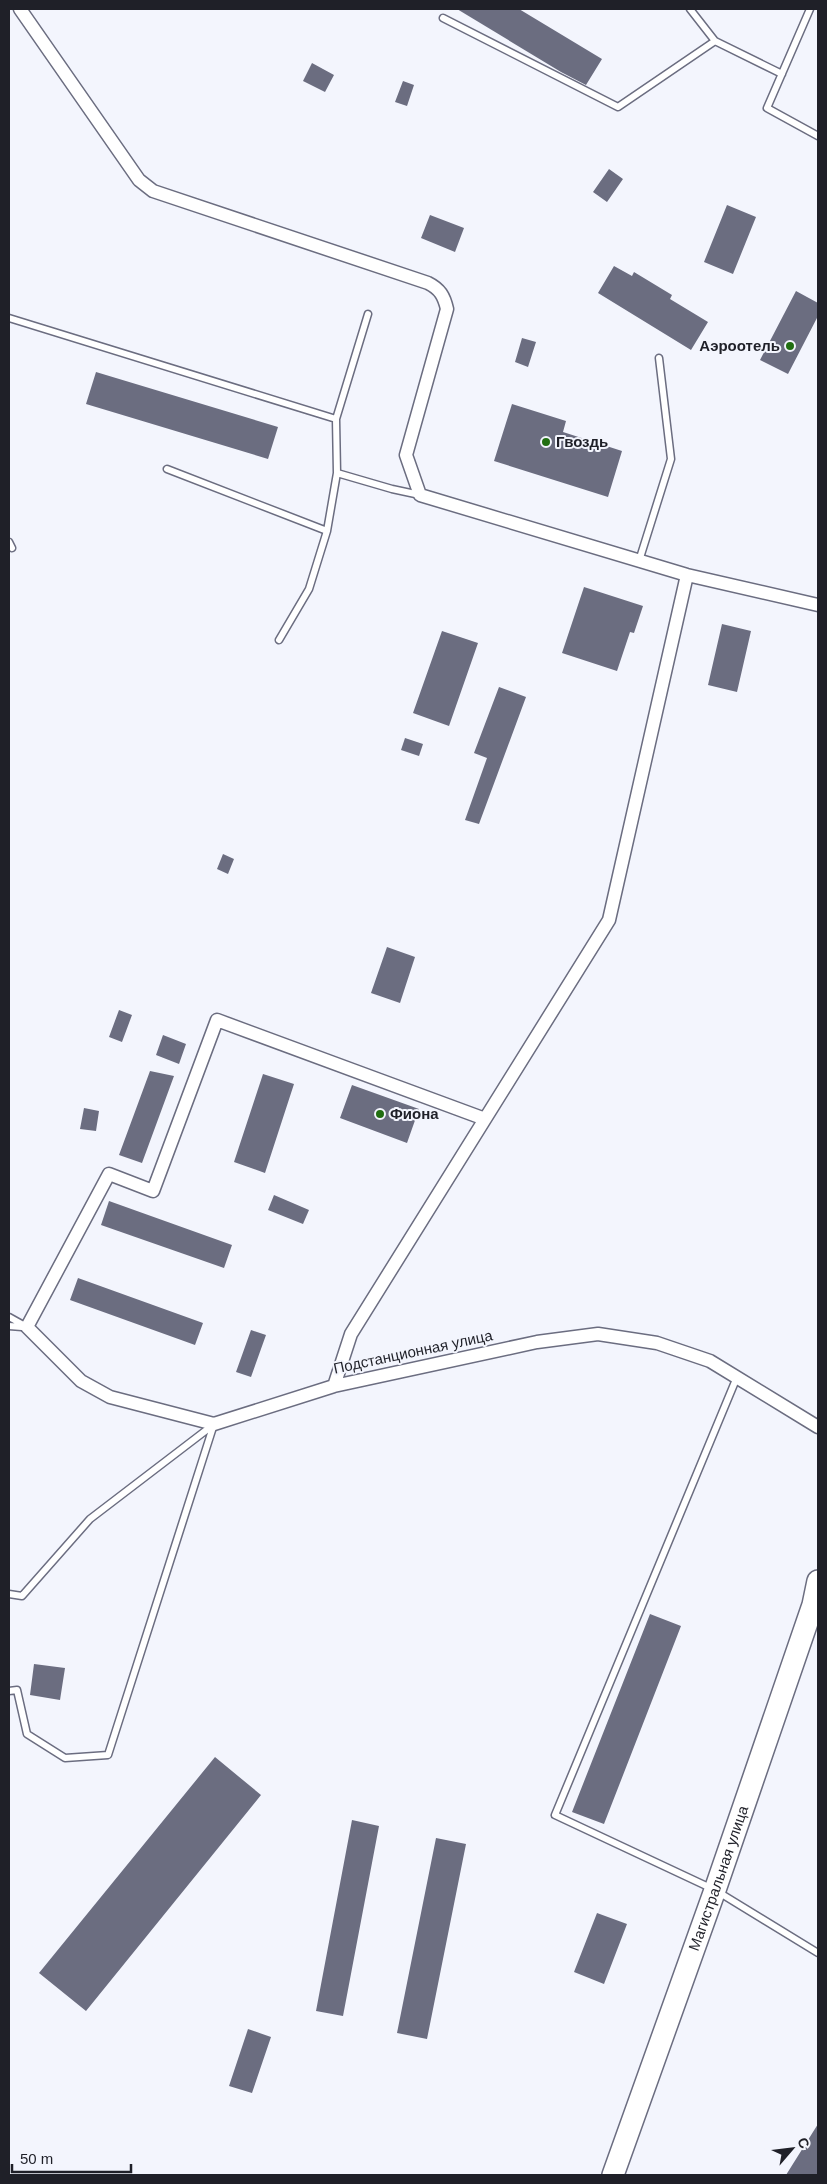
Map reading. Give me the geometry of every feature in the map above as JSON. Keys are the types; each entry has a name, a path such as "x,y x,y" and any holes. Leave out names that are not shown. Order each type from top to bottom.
{"main road":[{"name":"Магистральная улица","path":"613,2175 715,1890 813,1604 818,1581"}],"street":[{"path":"20,9 139,180 153,192 428,283 438,288 444,297 447,309 406,455 420,495 640,555 688,575 818,606"},
{"path":"334,1386 351,1334 609,920 688,575"},
{"path":"214,1424 110,1397 81,1381 27,1327 109,1174 153,1191 217,1020 484,1119"},
{"name":"Подстанционная улица","path":"214,1424 334,1386 537,1342 598,1334 657,1343 710,1361 818,1427"}],"lane":[{"path":"690,9 715,41 782,74"},
{"path":"810,9 767,108 818,136"},
{"path":"444,18 618,107 715,41"},
{"path":"279,640 309,589 327,531 337,474 336,419 368,314"},
{"path":"9,318 336,419"},
{"path":"640,555 671,459 659,358"},
{"path":"167,469 327,531"},
{"path":"337,474 420,495"},
{"path":"9,1318 27,1327"},
{"path":"9,1326 27,1327"},
{"path":"737,1377 555,1816 715,1890 818,1953"},
{"path":"9,1594 22,1596 90,1519 214,1424"},
{"path":"9,1691 18,1690 27,1734 65,1758 108,1755 214,1424"}],"building":[{"path":"457,9 519,9 602,59 586,85"},
{"path":"312,63 334,75 325,92 303,81"},
{"path":"403,81 414,85 407,106 395,102"},
{"path":"609,169 623,179 607,202 593,192"},
{"path":"727,205 756,217 733,274 704,262"},
{"path":"430,215 464,228 455,252 421,238"},
{"path":"614,266 632,276 634,272 672,295 670,299 708,322 691,350 598,293"},
{"path":"796,291 818,303 818,316 788,374 760,360"},
{"path":"522,338 536,342 528,367 515,362"},
{"path":"96,372 278,427 268,459 86,404"},
{"name":"Гвоздь","path":"512,404 566,421 563,432 622,451 608,497 494,461"},
{"path":"584,587 643,606 634,633 630,632 617,671 562,653"},
{"path":"722,624 751,631 737,692 708,685"},
{"path":"442,631 478,643 449,726 413,713"},
{"path":"499,687 526,697 479,824 465,820 487,758 474,753"},
{"path":"405,738 423,744 419,756 401,750"},
{"path":"223,854 234,859 228,874 217,869"},
{"path":"387,947 415,957 400,1003 371,993"},
{"path":"119,1010 132,1015 122,1042 109,1037"},
{"path":"163,1035 186,1044 179,1064 156,1055"},
{"path":"150,1071 174,1076 142,1163 119,1155"},
{"path":"263,1074 294,1084 265,1173 234,1162"},
{"name":"Фиона","path":"352,1085 419,1109 407,1143 340,1118"},
{"path":"84,1108 99,1111 96,1131 80,1129"},
{"path":"274,1195 309,1210 303,1224 268,1210"},
{"path":"109,1201 232,1245 224,1268 101,1225"},
{"path":"78,1278 203,1323 195,1345 70,1300"},
{"path":"251,1330 266,1335 251,1377 236,1372"},
{"path":"650,1614 681,1626 604,1824 572,1812"},
{"path":"34,1664 65,1668 60,1700 30,1695"},
{"path":"215,1757 261,1795 86,2011 39,1973"},
{"path":"352,1820 379,1826 343,2016 316,2011"},
{"path":"436,1838 466,1844 427,2039 397,2033"},
{"path":"597,1913 627,1924 604,1984 574,1972"},
{"path":"248,2029 271,2037 252,2093 229,2086"},
{"path":"818,2124 818,2175 786,2175"}],"place":[{"name":"Аэроотель","path":"790,346"},
{"name":"Гвоздь","path":"546,442"},
{"name":"Фиона","path":"380,1114"}]}
